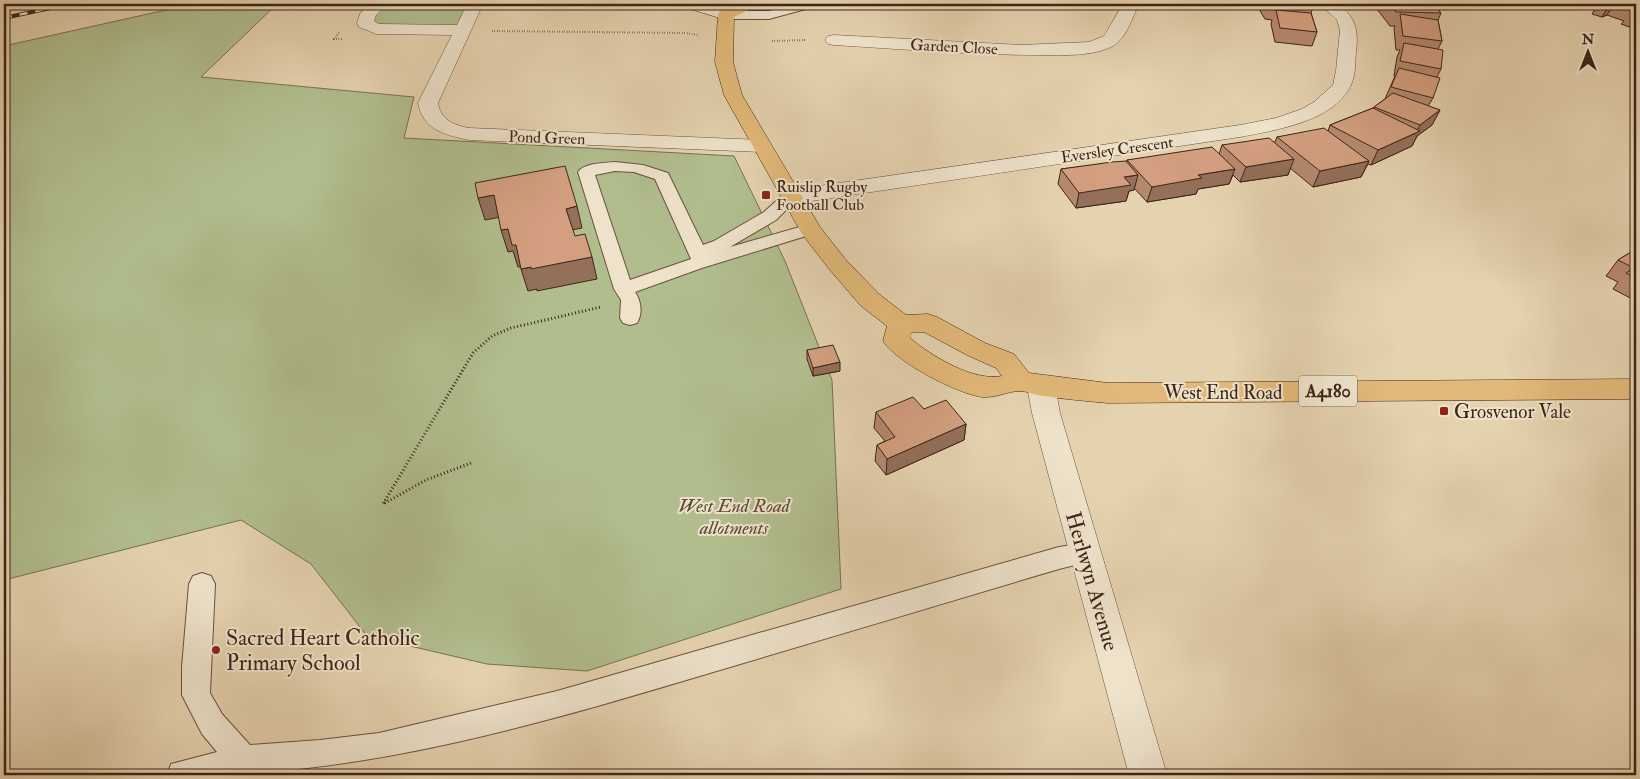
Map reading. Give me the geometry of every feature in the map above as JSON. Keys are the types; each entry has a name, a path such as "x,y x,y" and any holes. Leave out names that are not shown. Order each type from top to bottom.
{"main road":[{"path":"749,4 726,14 723,48 727,78 740,108 810,229 870,300 901,324 928,323 1005,361 1031,383"},
{"name":"West End Road","path":"901,324 896,341 913,355 934,368 990,389 1031,383 1108,393 1636,389"}],"street":[{"path":"380,4 375,6 365,19 365,23 376,29 462,30"},
{"name":"Pond Green","path":"475,4 428,103 429,112 436,123 449,130 469,134 762,146"},
{"path":"690,4 726,14"},
{"name":"Garden Close","path":"834,40 1016,49 1088,48 1102,46 1109,41 1131,4"},
{"name":"Eversley Crescent","path":"791,197 1230,133 1279,123 1308,112 1330,100 1342,86 1351,32 1348,23 1341,14 1328,4"},
{"name":"Herlwyn Avenue","path":"1031,383 1046,413 1148,775"}],"lane":[{"path":"726,14 769,15 809,4"},
{"path":"699,256 662,176 646,169 622,165 604,166 586,172 628,302 699,256 770,216 791,197"},
{"path":"699,256 810,229"},
{"path":"182,775 244,760 320,755 379,747 557,705 1058,558 1085,553"},
{"path":"202,584 196,695 212,724 244,760"}],"path":[{"path":"462,30 675,33 698,36"},
{"path":"340,32 334,39 344,39"},
{"path":"771,41 834,40"},
{"path":"471,463 446,470 415,484 383,504 473,353 492,336 511,328 628,302"}],"green space":[{"name":"West End Road allotments","path":"193,4 277,4 201,77 414,97 404,138 734,156 785,261 832,380 841,589 587,671 487,664 367,636 311,564 241,520 4,580 4,46"},
{"path":"379,4 475,4 462,30 369,26 375,6"}],"building":[{"path":"1269,4 1311,4 1313,7 1270,6"},
{"path":"1389,4 1433,4 1441,13 1396,12"},
{"path":"1623,4 1636,4 1636,12 1630,10 1635,8"},
{"path":"1276,10 1311,13 1317,32 1280,28"},
{"path":"1400,14 1438,20 1442,41 1403,36"},
{"path":"1404,43 1443,50 1441,69 1400,61"},
{"path":"1399,68 1440,78 1433,98 1391,87"},
{"path":"1393,93 1440,110 1420,125 1374,107"},
{"path":"1373,108 1420,131 1378,150 1330,125"},
{"path":"1324,128 1369,161 1320,171 1277,137"},
{"path":"1269,138 1294,159 1246,167 1222,145"},
{"path":"1212,147 1235,169 1198,175 1202,178 1152,187 1127,160"},
{"path":"1126,161 1138,175 1124,177 1131,185 1079,193 1061,169 1112,162"},
{"path":"565,166 577,206 566,209 575,236 585,234 592,257 531,269 531,267 521,269 516,245 512,245 508,229 501,230 494,195 478,198 475,183"},
{"path":"1636,249 1636,278 1626,273 1634,268 1618,260"},
{"path":"833,345 840,362 813,368 807,350"},
{"path":"913,397 924,409 946,400 966,424 887,459 877,445 895,437 876,412"}],"railway":[{"path":"4,18 69,4"}],"place":[{"name":"Ruislip Rugby Football Club","path":"766,195"},
{"name":"Grosvenor Vale","path":"1444,411"},
{"name":"Sacred Heart Catholic Primary School","path":"216,650"}]}
